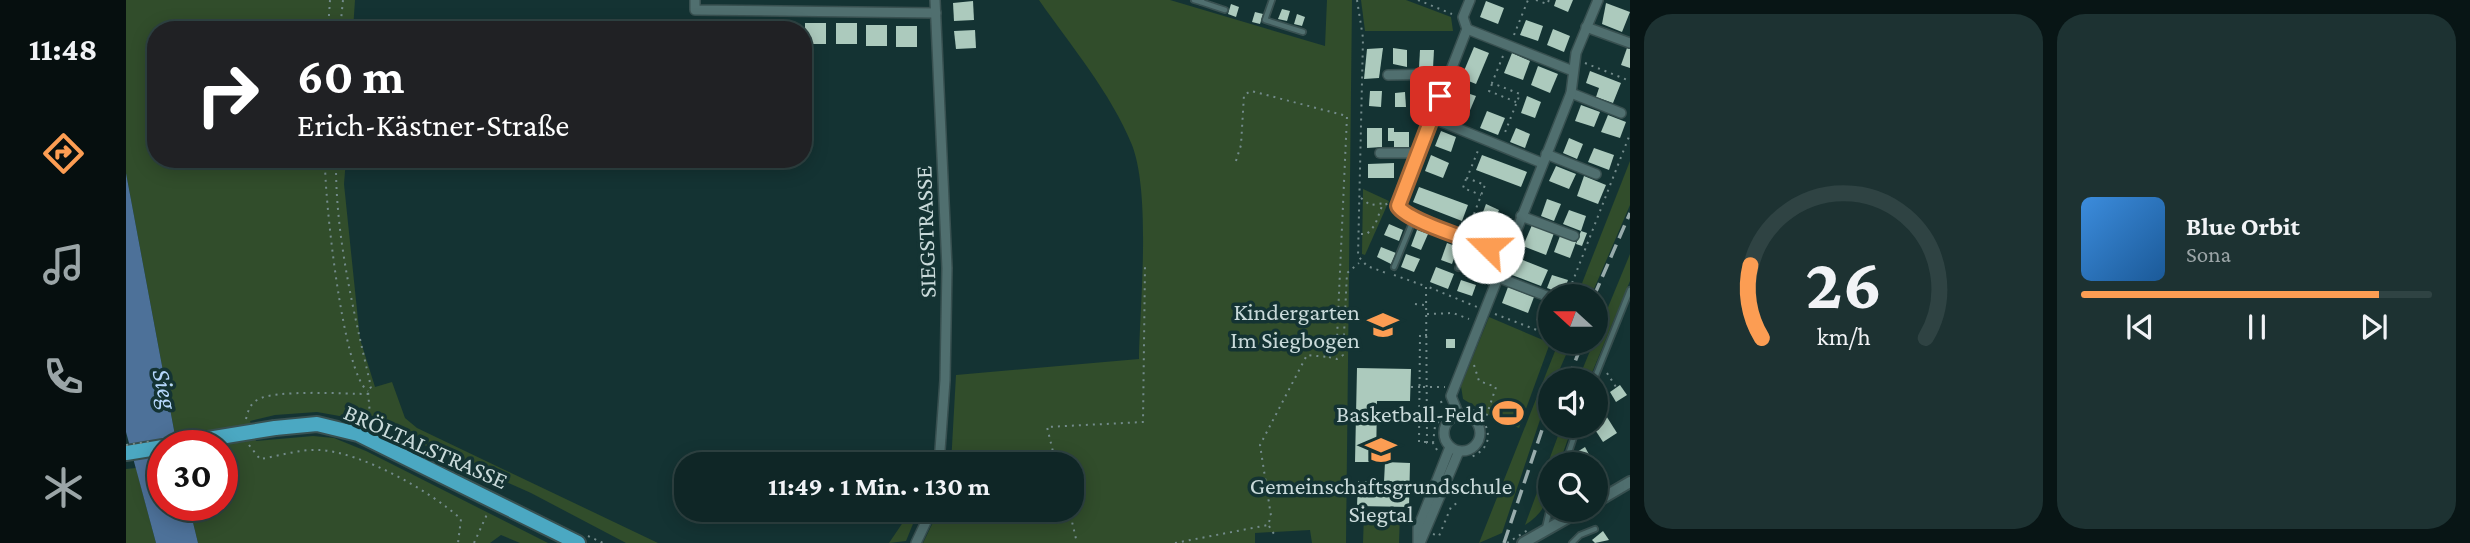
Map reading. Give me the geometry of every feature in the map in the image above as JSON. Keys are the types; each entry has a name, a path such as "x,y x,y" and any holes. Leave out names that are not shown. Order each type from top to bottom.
{"main road":[{"name":"BRÖLTALSTRASSE","path":"238,434 317,424 358,434 578,543"},
{"name":"BRÖLTALSTRASSE","path":"126,453 147,449"}],"street":[{"path":"695,0 695,10 936,13"},
{"name":"SIEGSTRASSE","path":"935,0 947,268 945,380 940,452"},
{"path":"1470,0 1463,17 1467,29 1398,206 1401,211 1414,217 1506,254"},
{"path":"1459,415 1451,396 1571,93 1575,59 1598,0"},
{"path":"1586,27 1630,43"},
{"path":"1467,29 1573,71"},
{"path":"1388,75 1449,74"},
{"path":"1571,93 1621,113"},
{"path":"1432,118 1499,145 1596,174"},
{"path":"1380,153 1418,153"},
{"path":"1521,216 1574,236"},
{"path":"1497,277 1538,293"},
{"path":"1459,415 1471,418 1480,433 1472,448 1455,449 1444,430 1450,420 1459,415"},
{"path":"1419,543 1418,528 1455,449"},
{"path":"1608,495 1630,482"},
{"path":"916,543 926,522"},
{"path":"1524,543 1559,522"},
{"path":"1541,543 1545,530"}],"lane":[{"path":"1194,0 1225,10"},
{"path":"1272,0 1265,20 1303,32"},
{"path":"1394,267 1414,217"},
{"path":"1458,268 1467,238"},
{"path":"1598,368 1630,290"},
{"path":"1545,530 1547,522"},
{"path":"1572,543 1580,535 1595,529"}],"path":[{"path":"329,21 330,0"},
{"path":"341,21 343,0"},
{"path":"1357,0 1363,38 1361,262"},
{"path":"1418,0 1463,17"},
{"path":"1517,102 1489,91 1528,0"},
{"path":"1536,0 1547,4 1549,0"},
{"path":"1575,59 1630,81"},
{"path":"1492,83 1520,94 1499,145"},
{"path":"1235,164 1241,145 1244,95 1251,92 1347,116 1337,338 1328,357"},
{"path":"1571,284 1630,134"},
{"path":"1481,195 1463,188 1482,138"},
{"path":"325,168 324,189 344,323 356,369 363,388 369,393"},
{"path":"336,168 350,292 371,387 369,393 372,433"},
{"path":"1467,178 1485,185 1467,238"},
{"path":"1361,198 1370,205 1386,202 1398,206"},
{"path":"1360,234 1367,234 1375,225 1386,202"},
{"path":"1268,525 1271,516 1260,445 1307,355 1337,359 1343,355 1347,273 1361,262"},
{"path":"1361,262 1538,330"},
{"path":"1053,452 1047,426 1143,422 1144,265"},
{"path":"1426,286 1424,387 1427,443"},
{"path":"1415,304 1426,305"},
{"path":"1426,314 1453,313 1473,320"},
{"path":"1427,335 1420,335 1419,442 1433,443 1439,454"},
{"path":"1466,356 1475,363 1479,381 1496,387 1485,418"},
{"path":"1600,363 1616,387"},
{"path":"1410,387 1446,387"},
{"path":"247,431 246,418 250,406 258,398 286,394 369,393"},
{"path":"1414,394 1420,393"},
{"path":"248,445 260,459 321,450 359,459 441,501 461,519 458,543"},
{"path":"474,543 490,507"},
{"path":"1072,522 1077,543"},
{"path":"1268,525 1274,534"},
{"path":"1175,543 1268,525"},
{"path":"1507,543 1528,530"}],"green space":[{"path":"126,0 355,0 354,21 147,21 147,168 345,168 344,184 360,339 375,387 392,382 405,418 417,428 658,543 626,543 531,493 373,422 317,412 275,415 250,421 256,441 313,436 334,438 366,451 548,543 520,543 501,535 490,543 198,543 193,521 238,521 238,430 174,430 126,173"},
{"path":"1039,0 1170,0 1325,46 1327,0 1352,0 1346,543 1312,543 1310,530 1255,533 1255,543 923,543 933,522 1084,522 1084,452 952,452 956,375 1139,359 1143,220 1138,166 1132,145 1113,107"},
{"path":"1361,0 1406,0 1451,17 1453,31 1365,31"},
{"path":"1630,161 1630,205 1596,284 1582,284"},
{"path":"1363,189 1389,201 1365,255 1362,254"},
{"path":"1630,254 1630,281 1608,334 1608,307"},
{"path":"1489,317 1538,338 1538,354 1546,354 1541,368 1538,368 1538,376 1519,428 1489,415 1463,399 1461,386"},
{"path":"1554,354 1566,354 1560,368 1548,368"},
{"path":"1589,354 1600,354 1594,368 1583,368"},
{"path":"1538,394 1538,426 1502,533 1479,543"},
{"path":"1557,438 1568,438 1563,452 1552,452"},
{"path":"136,468 147,509 147,521 150,521 156,543 126,543 126,469"},
{"path":"1538,490 1538,514 1525,525"},
{"path":"1364,514 1400,514 1399,543 1363,543"},
{"path":"903,522 914,522 906,541 889,543"}],"water":[{"name":"Sieg","path":"126,173 174,430 147,430 147,510 126,432"},
{"path":"150,521 193,521 198,543 156,543"}],"building":[{"path":"1556,0 1573,0 1568,12 1554,6"},
{"path":"973,1 974,20 954,21 953,3"},
{"path":"1486,1 1504,8 1498,24 1480,17"},
{"path":"1606,3 1630,12 1622,32 1602,24"},
{"path":"1231,4 1239,7 1236,17 1228,14"},
{"path":"1282,9 1290,11 1287,21 1278,19"},
{"path":"1255,12 1263,14 1260,24 1252,22"},
{"path":"1297,14 1305,17 1302,26 1294,24"},
{"path":"1526,20 1543,26 1538,41 1520,35"},
{"path":"812,23 826,23 826,44 812,44"},
{"path":"836,23 857,23 857,44 836,44"},
{"path":"866,25 887,25 887,46 866,46"},
{"path":"896,26 917,26 917,47 896,47"},
{"path":"1553,29 1570,36 1564,52 1547,45"},
{"path":"975,30 976,48 956,49 954,31"},
{"path":"1474,47 1489,53 1476,84 1461,78"},
{"path":"1383,48 1379,78 1364,79 1367,49"},
{"path":"1393,48 1407,50 1407,67 1393,64"},
{"path":"1627,48 1630,49 1630,68 1621,65"},
{"path":"1420,50 1434,50 1433,68 1419,68"},
{"path":"1512,53 1530,61 1523,80 1504,73"},
{"path":"1538,66 1558,74 1550,93 1531,85"},
{"path":"1590,71 1621,83 1613,103 1596,97 1599,88 1586,83"},
{"path":"1416,82 1431,85 1428,101 1413,98"},
{"path":"1458,90 1476,96 1465,122 1448,115"},
{"path":"1370,91 1382,91 1381,107 1369,106"},
{"path":"1405,92 1406,107 1395,107 1395,93"},
{"path":"1527,96 1541,102 1535,118 1521,113"},
{"path":"1581,105 1600,112 1594,127 1575,121"},
{"path":"1487,111 1505,118 1498,135 1480,128"},
{"path":"1608,115 1626,122 1620,138 1601,132"},
{"path":"1367,128 1382,128 1382,147 1367,148"},
{"path":"1388,128 1394,128 1394,132 1409,132 1409,147 1394,147 1394,141 1388,141"},
{"path":"1516,128 1530,134 1525,148 1510,142"},
{"path":"1441,131 1456,137 1451,152 1435,146"},
{"path":"1569,138 1583,144 1577,159 1563,153"},
{"path":"1594,148 1614,155 1609,170 1588,162"},
{"path":"1431,155 1449,163 1443,178 1425,171"},
{"path":"1482,155 1527,172 1521,187 1476,170"},
{"path":"1394,163 1394,178 1368,178 1368,164"},
{"path":"1556,166 1576,174 1569,189 1549,181"},
{"path":"1584,176 1606,185 1598,204 1577,196"},
{"path":"1419,187 1468,205 1462,221 1413,202"},
{"path":"1547,199 1561,204 1554,221 1541,216"},
{"path":"1486,204 1499,210 1490,233 1477,228"},
{"path":"1569,210 1586,216 1581,231 1563,224"},
{"path":"1389,224 1403,230 1399,241 1384,235"},
{"path":"1532,225 1554,233 1546,255 1523,246"},
{"path":"1417,230 1428,234 1421,250 1411,246"},
{"path":"1581,231 1587,233 1582,246 1576,244"},
{"path":"1560,236 1576,242 1570,258 1554,252"},
{"path":"1447,243 1458,247 1452,264 1441,260"},
{"path":"1381,247 1396,253 1391,264 1377,257"},
{"path":"1469,251 1487,259 1480,277 1462,269"},
{"path":"1406,254 1420,259 1414,272 1401,267"},
{"path":"1518,258 1548,270 1542,284 1538,285 1512,275"},
{"path":"1436,267 1454,274 1448,289 1430,282"},
{"path":"1552,275 1568,280 1567,284 1549,284"},
{"path":"1461,280 1476,285 1472,296 1457,291"},
{"path":"1508,287 1534,297 1528,313 1502,303"},
{"path":"1446,339 1455,339 1455,348 1446,348"},
{"path":"1357,368 1411,369 1410,401 1377,401 1376,462 1355,462"},
{"path":"1620,385 1627,395 1616,402 1610,392"},
{"path":"1608,419 1617,433 1603,442 1600,438 1608,438"},
{"path":"1385,462 1410,463 1409,507 1357,506 1358,481 1384,482"},
{"path":"1603,531 1609,540 1595,543 1592,540"}],"railway":[{"path":"1599,284 1630,213"},
{"path":"1573,368 1578,354"},
{"path":"1504,543 1539,438"}],"place":[{"name":"Kindergarten Im Siegbogen","path":"1383,325"},
{"name":"Basketball-Feld","path":"1508,413"},
{"name":"Gemeinschaftsgrundschule Siegtal","path":"1381,450"}],"route":[{"path":"1440,96 1398,206 1401,211 1414,217 1488,247"}]}
